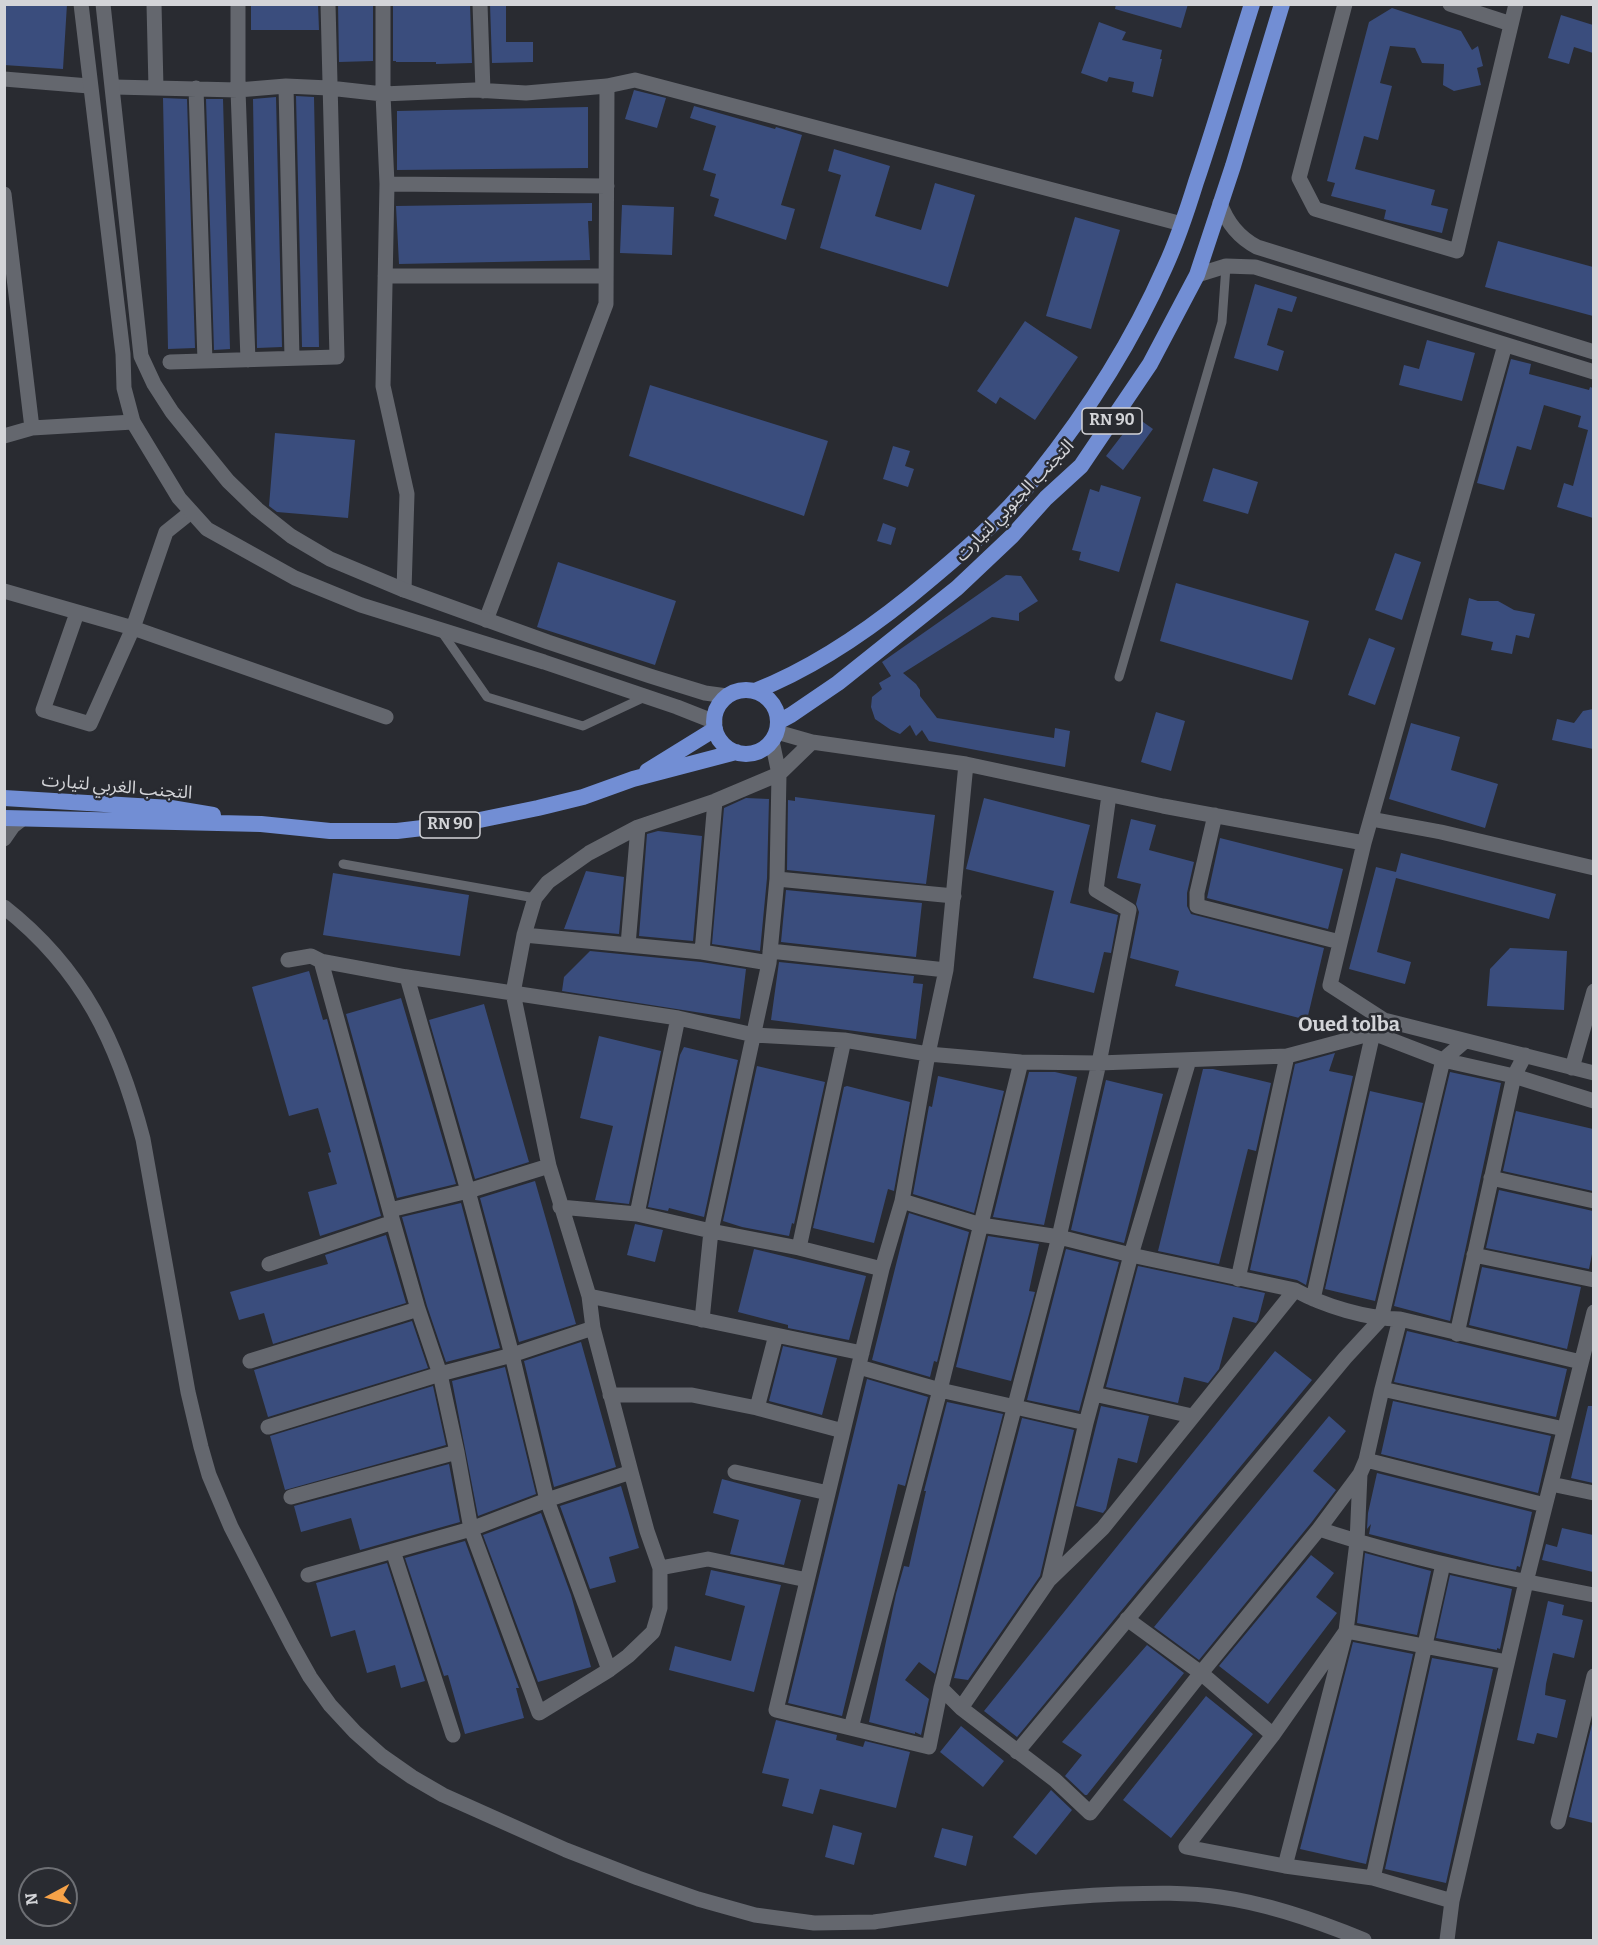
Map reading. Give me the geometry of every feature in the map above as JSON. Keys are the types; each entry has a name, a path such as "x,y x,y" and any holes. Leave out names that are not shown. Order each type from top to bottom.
{"highway":[{"name":"التجنب الجنوبي لتيارت","path":"755,691 816,662 880,620 939,572 983,532 1036,476 1116,364 1139,324 1166,266 1220,113 1252,4"},
{"name":"التجنب الجنوبي لتيارت","path":"775,731 791,716 837,683 957,588 1081,466 1150,364 1197,275 1282,4"},
{"path":"755,691 763,694 774,706 775,731 765,748 756,752 736,752 723,743 715,725 716,712 720,703 727,696 736,692 755,691"},
{"name":"التجنب الغربي لتيارت","path":"633,779 715,725"},
{"name":"التجنب الغربي لتيارت","path":"4,818 261,825 330,831 408,830 465,823 538,808 583,797 633,779 736,752"},
{"name":"التجنب الغربي لتيارت","path":"4,798 171,808 261,825"}],"street":[{"path":"81,4 89,86 123,354 123,388 133,422 179,498 191,512 207,530 294,578 361,605 647,696 715,725"},
{"path":"103,4 114,87 141,356 154,384 172,412 228,481 257,509 291,536 330,559 404,591 650,676 705,693 727,696"},
{"path":"154,4 156,88"},
{"path":"238,4 238,90 248,360"},
{"path":"170,362 337,357 328,4"},
{"path":"383,4 383,94 387,184 383,386 407,494 404,591"},
{"path":"480,4 483,92"},
{"path":"1345,4 1299,178 1315,209 1457,251 1516,4"},
{"path":"1450,4 1511,24"},
{"path":"4,79 89,86"},
{"path":"114,87 238,90 286,86 383,94 526,93 607,86 635,80 1182,224"},
{"path":"286,86 292,358"},
{"path":"486,620 606,304 607,86"},
{"path":"196,88 205,361"},
{"path":"387,184 607,186"},
{"path":"4,194 32,428"},
{"path":"1220,203 1233,229 1257,247 1593,352"},
{"path":"1197,275 1226,266 1246,266 1264,270 1593,372"},
{"path":"385,276 606,276"},
{"path":"1505,345 1364,843 1330,985 1384,1020 1593,1073"},
{"path":"4,436 32,428 133,422"},
{"path":"77,613 43,711 90,724 133,628 166,532 191,512"},
{"path":"4,591 133,628 386,717"},
{"path":"702,1320 711,1231 770,957 777,879 779,774 775,731 812,742 966,764 1109,795 1364,843"},
{"path":"321,961 418,1309 440,1374 471,1528 539,1713 609,1670 628,1656 653,1632 660,1608 660,1568 647,1531 592,1328 589,1296 549,1166 513,993 524,935 535,898 548,882 589,852 638,827 715,801 779,774 812,742"},
{"path":"966,764 946,970 928,1054 902,1201 882,1269 776,1710 929,1746 940,1688 1059,1237 1099,1063 1129,910 1096,890 1109,795"},
{"path":"702,952 715,801"},
{"path":"1215,816 1197,893 1197,906 1340,942"},
{"path":"4,839 13,826 22,819"},
{"path":"1371,819 1441,832 1593,868"},
{"path":"628,945 638,827"},
{"path":"777,879 954,896"},
{"path":"5,906 38,935 68,969 101,1024 133,1099 143,1139 194,1420 209,1474 231,1527 310,1677 336,1712 382,1756 443,1795 566,1850 698,1899 755,1916 814,1923 874,1922 1056,1898 1137,1893 1192,1894 1270,1907 1315,1921 1364,1941"},
{"path":"524,935 702,952 946,970"},
{"path":"288,960 311,956 321,961 407,977 678,1018 754,1035 844,1040 928,1054 1021,1062 1099,1063 1287,1056 1373,1033 1443,1060 1514,1076 1593,1101"},
{"path":"407,977 512,1355 547,1500 609,1670"},
{"path":"1572,1068 1593,991"},
{"path":"637,1214 678,1018"},
{"path":"1313,1299 1373,1033 1384,1020"},
{"path":"799,1248 844,1040"},
{"path":"1017,1752 1345,1358 1381,1319 1443,1060 1465,1041"},
{"path":"1457,1334 1514,1076 1525,1055"},
{"path":"1238,1279 1287,1056"},
{"path":"1049,1580 1086,1423 1131,1255 1189,1060"},
{"path":"851,1728 940,1390 1021,1062"},
{"path":"269,1264 392,1216 549,1166"},
{"path":"1491,1178 1593,1201"},
{"path":"902,1201 981,1225 1059,1237 1295,1290 1313,1299 1381,1319 1400,1319 1581,1362"},
{"path":"560,1207 637,1214 799,1248 882,1269"},
{"path":"1474,1255 1593,1280"},
{"path":"961,1708 1049,1580 1103,1528 1295,1290"},
{"path":"589,1296 776,1335 860,1360 940,1390 1086,1423"},
{"path":"250,1361 418,1309"},
{"path":"1448,1941 1452,1901 1507,1662 1581,1362 1592,1328 1593,1312"},
{"path":"1285,1866 1346,1630 1364,1467 1400,1319"},
{"path":"268,1427 440,1374 512,1355 592,1328"},
{"path":"757,1408 776,1335"},
{"path":"1382,1389 1564,1429"},
{"path":"1094,1394 1192,1416"},
{"path":"610,1395 692,1395 757,1408 843,1431"},
{"path":"291,1497 457,1452"},
{"path":"940,1688 961,1708 1055,1780 1090,1813 1319,1529 1364,1467"},
{"path":"1364,1467 1545,1505"},
{"path":"308,1575 471,1528 632,1472"},
{"path":"735,1472 828,1494"},
{"path":"1551,1484 1593,1493"},
{"path":"1319,1529 1357,1542 1443,1564 1593,1595"},
{"path":"393,1551 453,1735"},
{"path":"660,1568 708,1559 807,1580"},
{"path":"1373,1878 1443,1564"},
{"path":"1127,1619 1201,1673 1273,1735"},
{"path":"1346,1630 1507,1662"},
{"path":"1346,1630 1273,1735 1186,1847 1285,1866 1373,1878 1452,1901"},
{"path":"1558,1822 1593,1676"}],"lane":[{"path":"1119,677 1222,322 1226,266"},
{"path":"441,631 487,697 583,726 647,696"},
{"path":"344,864 535,898"}],"building":[{"path":"4,4 67,4 63,69 4,65"},
{"path":"251,4 318,4 319,30 251,30"},
{"path":"338,4 373,4 373,61 339,62"},
{"path":"393,4 470,4 472,63 436,64 436,62 393,61"},
{"path":"490,4 506,4 506,42 533,42 533,62 492,63"},
{"path":"1116,4 1188,4 1181,28 1115,9"},
{"path":"1392,8 1461,31 1472,50 1478,46 1483,66 1477,68 1481,85 1454,91 1443,85 1444,64 1422,63 1415,48 1390,46 1380,83 1392,86 1378,140 1364,136 1355,169 1435,190 1431,205 1448,209 1442,233 1384,219 1386,210 1331,196 1335,183 1327,181 1369,22"},
{"path":"1561,15 1593,25 1593,53 1574,47 1569,64 1548,58"},
{"path":"1099,22 1126,32 1122,40 1162,50 1153,97 1132,92 1134,82 1109,77 1107,82 1081,73"},
{"path":"634,90 666,98 657,128 625,119"},
{"path":"296,96 314,97 319,347 302,347"},
{"path":"276,97 282,347 257,348 253,99"},
{"path":"163,98 187,99 195,348 168,349"},
{"path":"206,99 223,99 230,349 214,350"},
{"path":"694,106 802,135 781,205 795,209 786,240 714,216 719,199 710,196 716,174 703,170 716,126 690,118"},
{"path":"588,107 588,168 397,170 397,111"},
{"path":"834,149 890,166 875,216 921,230 935,183 975,195 948,287 820,248 841,175 828,171"},
{"path":"592,203 592,221 588,221 590,260 399,264 396,206"},
{"path":"622,205 674,207 672,255 620,253"},
{"path":"1075,217 1120,230 1091,329 1046,316"},
{"path":"1498,241 1593,267 1593,316 1485,287"},
{"path":"1255,284 1297,297 1292,312 1278,308 1267,345 1284,351 1278,371 1234,358"},
{"path":"1025,321 1078,357 1035,420 1000,397 996,404 977,391"},
{"path":"1427,340 1475,353 1462,401 1399,385 1404,365 1419,369"},
{"path":"1511,359 1531,364 1529,374 1589,390 1590,387 1593,388 1593,518 1557,507 1564,483 1573,486 1588,430 1578,427 1581,416 1544,405 1531,450 1517,446 1504,490 1477,483"},
{"path":"650,385 828,441 804,516 629,456"},
{"path":"1136,417 1153,429 1123,470 1106,456"},
{"path":"275,433 355,440 348,518 277,512 269,506"},
{"path":"893,446 910,451 905,466 914,469 908,487 883,479"},
{"path":"1213,468 1258,482 1248,514 1203,501"},
{"path":"1101,485 1141,497 1119,572 1079,560 1081,552 1072,550 1090,489 1099,492"},
{"path":"883,523 896,528 891,545 877,541"},
{"path":"1395,553 1421,562 1402,620 1375,610"},
{"path":"558,562 676,601 655,665 537,627"},
{"path":"1006,575 1021,576 1038,601 1019,613 1019,621 992,617 903,673 916,684 920,690 920,696 937,718 1054,738 1055,728 1070,731 1065,767 929,741 922,730 916,736 910,725 900,734 875,719 871,707 872,697 882,689 879,683 891,676 882,662"},
{"path":"1176,583 1309,621 1292,680 1160,641"},
{"path":"1469,598 1478,601 1498,601 1514,610 1535,614 1529,638 1516,635 1512,654 1491,650 1493,642 1461,635"},
{"path":"1369,638 1395,648 1375,705 1348,695"},
{"path":"1593,709 1593,749 1552,740 1557,719 1574,723 1583,711"},
{"path":"1156,712 1185,721 1171,771 1141,762"},
{"path":"1411,723 1460,737 1451,770 1498,784 1485,828 1389,799"},
{"path":"795,797 935,815 926,884 787,870 788,800 795,801"},
{"path":"746,798 769,799 767,878 760,951 712,944 724,808"},
{"path":"984,798 1090,825 1070,903 1118,915 1111,953 1104,952 1094,993 1033,978 1054,891 966,869"},
{"path":"1131,819 1156,825 1149,850 1194,862 1187,893 1187,906 1191,914 1324,948 1307,1020 1175,986 1179,971 1130,958 1139,912 1136,904 1141,884 1117,878"},
{"path":"658,831 702,836 693,941 639,936 647,834"},
{"path":"1220,838 1343,869 1328,929 1207,898"},
{"path":"1401,853 1556,894 1549,919 1396,878 1377,952 1411,962 1405,984 1349,969 1376,867 1396,872"},
{"path":"586,871 624,877 619,934 564,929"},
{"path":"333,873 469,895 460,956 323,935"},
{"path":"786,890 922,903 916,957 781,942"},
{"path":"1510,948 1567,951 1564,1010 1487,1006 1490,969"},
{"path":"590,951 746,969 740,1019 562,991 564,977"},
{"path":"779,962 914,976 913,983 923,984 916,1039 771,1020"},
{"path":"309,971 323,1020 327,1019 381,1216 320,1236 308,1192 337,1184 328,1153 331,1152 318,1108 289,1116 252,987"},
{"path":"401,998 456,1184 397,1198 346,1014"},
{"path":"484,1004 529,1162 475,1179 429,1020"},
{"path":"599,1036 661,1051 629,1204 595,1200 613,1126 580,1118"},
{"path":"684,1047 738,1060 704,1217 669,1208 668,1211 648,1207 680,1055"},
{"path":"1335,1053 1329,1071 1353,1076 1306,1285 1297,1280 1250,1270 1295,1064"},
{"path":"757,1066 825,1082 794,1224 792,1223 789,1236 723,1221"},
{"path":"1203,1069 1213,1069 1271,1083 1256,1151 1248,1149 1219,1264 1158,1251"},
{"path":"1029,1072 1055,1072 1077,1077 1044,1225 993,1217"},
{"path":"1450,1072 1501,1083 1450,1321 1394,1306"},
{"path":"938,1076 1004,1091 974,1213 913,1194 929,1106 932,1107"},
{"path":"1106,1080 1163,1094 1124,1243 1071,1230"},
{"path":"844,1087 910,1102 894,1191 888,1189 874,1243 813,1228"},
{"path":"1370,1091 1423,1103 1375,1301 1325,1289"},
{"path":"1516,1111 1593,1129 1593,1191 1503,1171"},
{"path":"535,1181 576,1324 519,1342 480,1198"},
{"path":"1499,1190 1593,1211 1593,1249 1589,1269 1486,1248"},
{"path":"461,1203 500,1348 446,1362 427,1306 402,1217"},
{"path":"909,1213 969,1232 937,1362 934,1361 930,1377 872,1360"},
{"path":"635,1224 663,1230 655,1262 627,1255"},
{"path":"386,1235 406,1303 273,1344 264,1313 239,1320 230,1292 328,1264 325,1255"},
{"path":"988,1236 1039,1244 1029,1291 1035,1292 1011,1381 956,1367"},
{"path":"754,1249 866,1276 849,1340 788,1328 788,1325 738,1312"},
{"path":"1066,1249 1119,1262 1079,1411 1027,1400"},
{"path":"1138,1266 1265,1293 1256,1323 1233,1317 1219,1369 1208,1383 1184,1377 1178,1403 1106,1387"},
{"path":"1482,1267 1581,1287 1567,1349 1469,1325"},
{"path":"412,1321 428,1368 268,1417 254,1370"},
{"path":"1407,1331 1567,1369 1556,1417 1394,1382"},
{"path":"581,1342 616,1467 554,1487 524,1361"},
{"path":"783,1346 837,1358 822,1415 769,1401"},
{"path":"1275,1351 1312,1380 1017,1737 984,1711"},
{"path":"505,1367 536,1494 478,1516 452,1381"},
{"path":"867,1379 928,1397 905,1486 898,1484 842,1716 788,1703"},
{"path":"433,1386 446,1445 285,1490 270,1436"},
{"path":"1393,1401 1551,1436 1538,1493 1381,1454"},
{"path":"947,1402 1003,1414 935,1674 919,1662 905,1680 929,1699 921,1735 869,1722 896,1594 904,1566 909,1567 926,1491 924,1491"},
{"path":"1101,1406 1149,1416 1137,1463 1118,1458 1106,1509 1103,1513 1076,1506"},
{"path":"1588,1406 1593,1406 1593,1483 1571,1478"},
{"path":"1329,1416 1346,1431 1313,1471 1336,1490 1199,1660 1154,1627"},
{"path":"1022,1418 1074,1430 1040,1576 968,1680 954,1678"},
{"path":"449,1464 460,1522 360,1550 351,1518 301,1532 294,1506"},
{"path":"1377,1473 1532,1512 1520,1567 1517,1566 1516,1570 1492,1565 1369,1534 1371,1524 1367,1529 1368,1513"},
{"path":"722,1479 801,1500 784,1565 730,1554 739,1520 713,1513"},
{"path":"621,1486 639,1548 609,1557 616,1582 590,1589 560,1506"},
{"path":"541,1513 571,1595 591,1667 538,1682 483,1535"},
{"path":"1562,1528 1593,1535 1593,1572 1542,1560 1546,1544 1557,1547"},
{"path":"465,1541 519,1688 516,1688 524,1718 465,1734 448,1675 444,1676 405,1558"},
{"path":"1365,1553 1431,1571 1417,1635 1357,1623"},
{"path":"1311,1555 1334,1573 1316,1597 1337,1613 1268,1704 1219,1666"},
{"path":"387,1563 425,1681 401,1688 395,1665 367,1673 355,1630 331,1637 316,1583"},
{"path":"711,1570 781,1585 754,1692 669,1670 675,1646 731,1661 745,1606 705,1595"},
{"path":"1450,1575 1512,1589 1500,1649 1436,1638"},
{"path":"1548,1601 1564,1605 1562,1615 1583,1620 1574,1658 1553,1653 1546,1684 1545,1695 1566,1700 1557,1738 1537,1733 1534,1744 1517,1740"},
{"path":"1353,1642 1413,1654 1366,1864 1300,1849"},
{"path":"1147,1645 1184,1673 1085,1795 1065,1776 1082,1755 1062,1742"},
{"path":"1432,1658 1493,1669 1446,1883 1385,1869"},
{"path":"1206,1696 1253,1734 1171,1838 1123,1800"},
{"path":"776,1720 837,1735 836,1740 863,1747 865,1741 910,1752 896,1808 820,1789 813,1814 782,1806 789,1779 762,1773"},
{"path":"1593,1720 1593,1823 1569,1817"},
{"path":"961,1726 1004,1761 983,1787 940,1752"},
{"path":"1051,1790 1072,1810 1036,1855 1013,1837"},
{"path":"833,1825 862,1833 854,1865 825,1857"},
{"path":"942,1828 973,1836 966,1866 934,1857"}],"district":[{"name":"Oued tolba","path":"1349,1025"}]}
